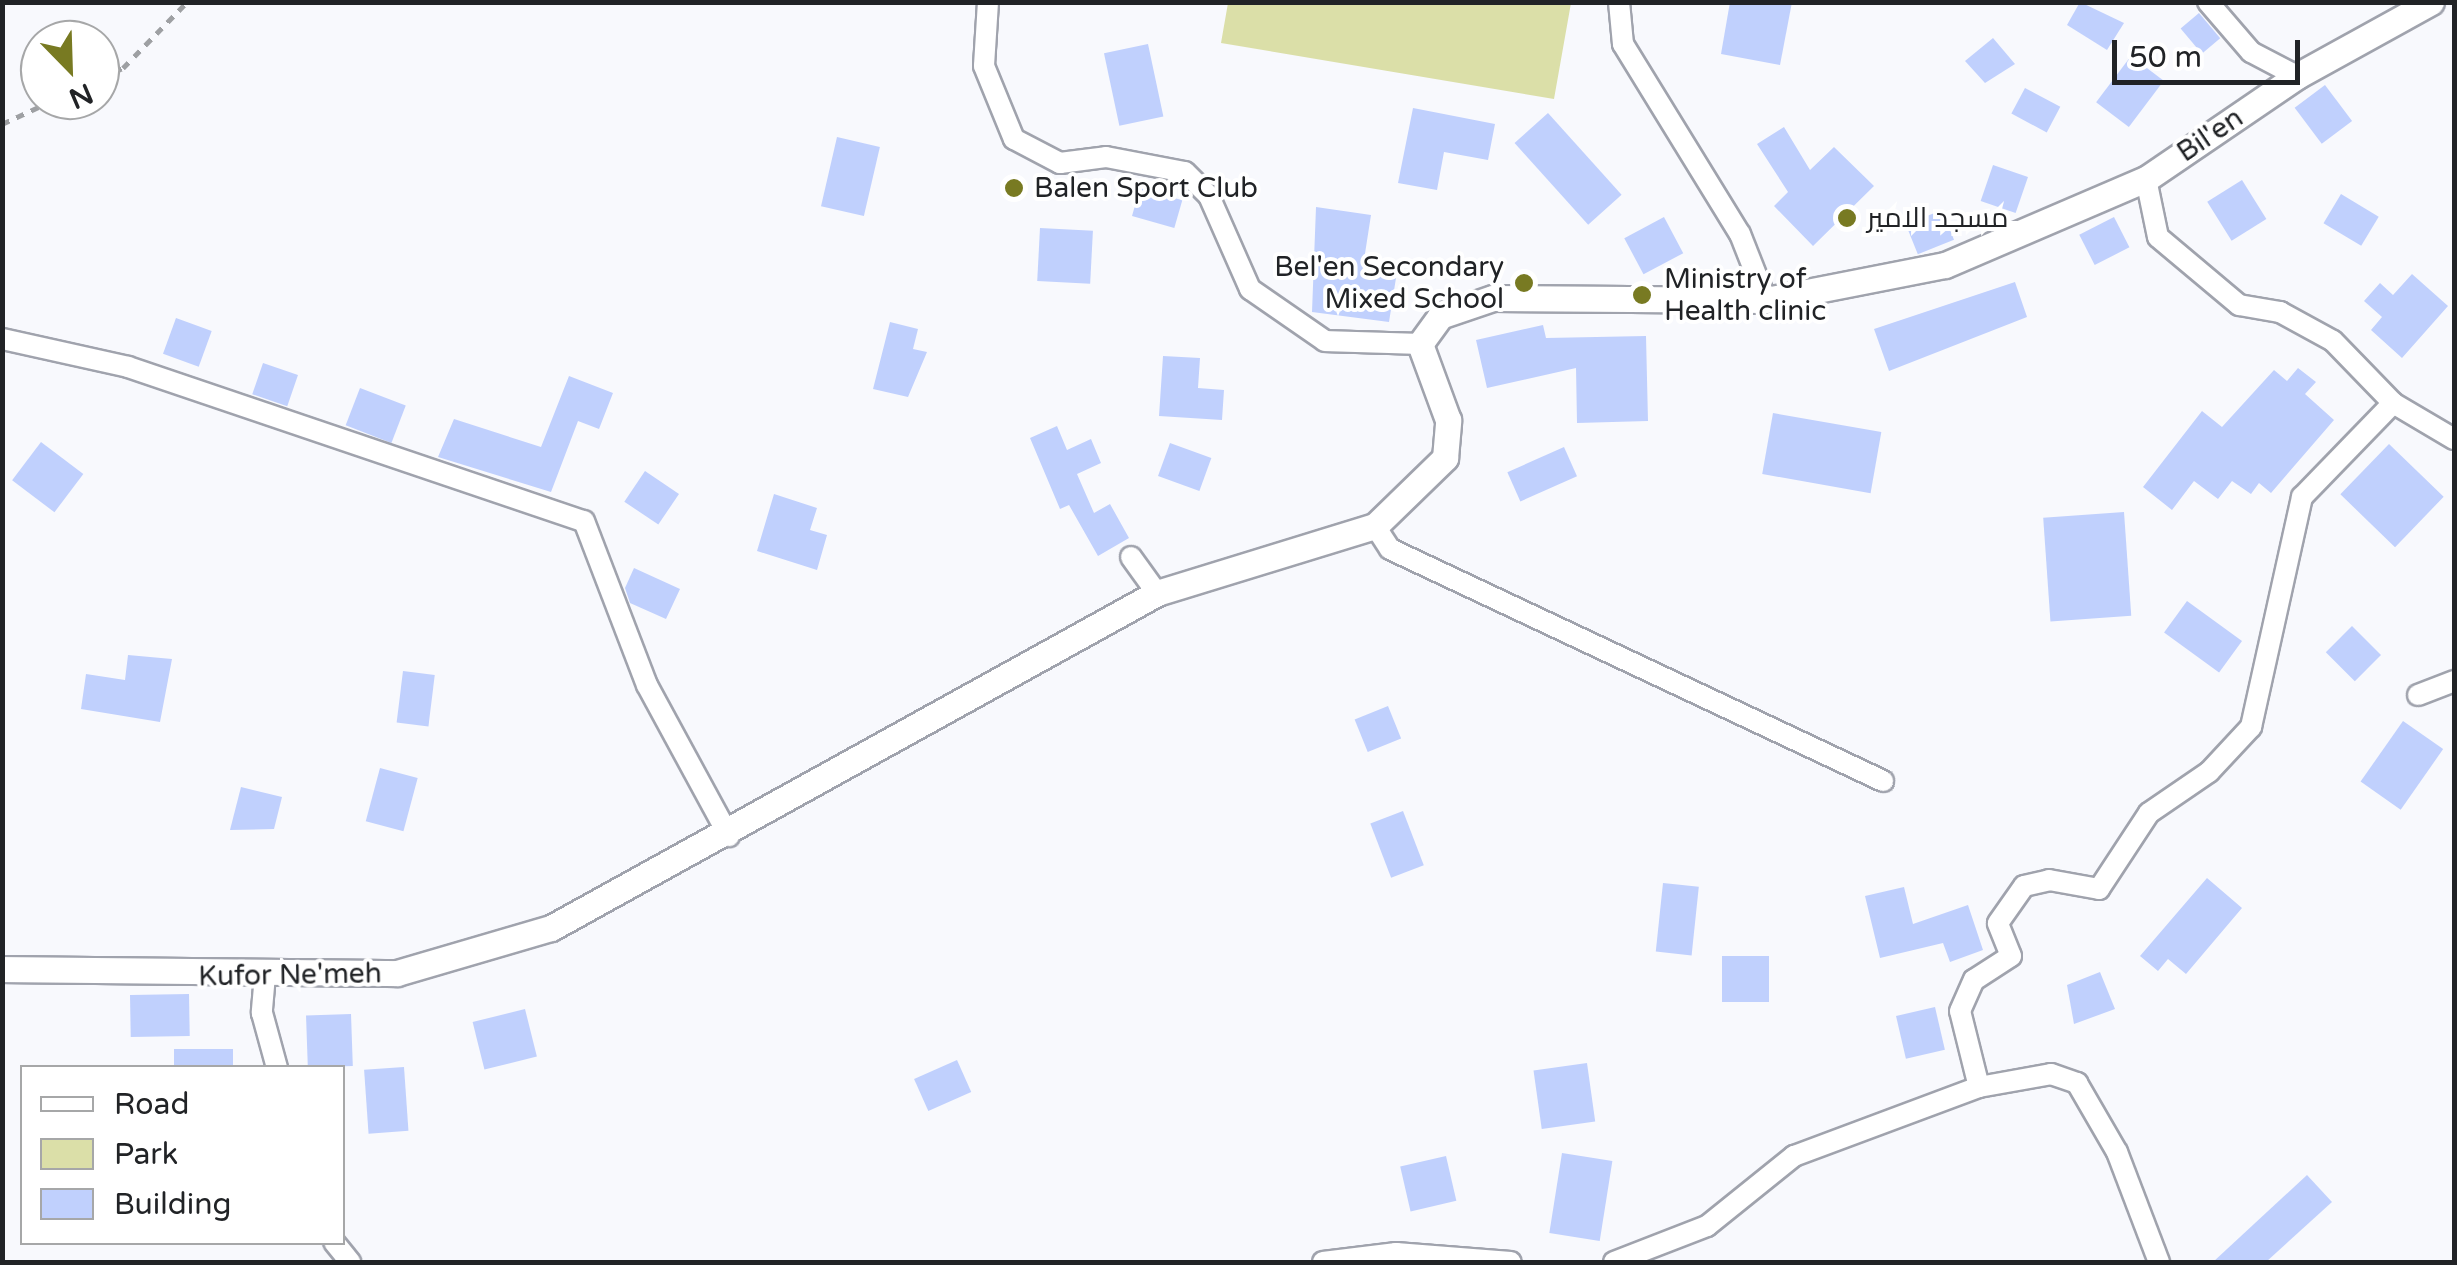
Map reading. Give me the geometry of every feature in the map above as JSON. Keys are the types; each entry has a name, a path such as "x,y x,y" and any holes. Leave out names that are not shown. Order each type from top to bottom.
{"street":[{"path":"988,2 984,66 1014,139 1060,163 1106,157 1184,172 1209,196 1250,289 1325,342 1420,344 1448,420 1445,458 1375,526 1390,549 1883,780"},
{"path":"1620,2 1623,44 1740,234 1766,300"},
{"path":"2208,2 2250,52 2296,76"},
{"name":"Bil'en","path":"1420,344 1440,316 1493,298 1766,300 1945,264 2146,179 2296,76 2431,2"},
{"path":"2146,179 2158,238 2240,306 2280,312 2332,341 2393,403 2454,438"},
{"path":"2,338 128,367 584,521 647,686 729,836"},
{"path":"1979,1087 1960,1011 1974,980 2011,956 1998,923 2024,886 2048,880 2100,890 2149,813 2209,772 2251,727 2302,497 2393,403"},
{"name":"Kufor Ne'meh","path":"2,970 396,973 550,928 729,836 1158,593 1375,526"},
{"path":"1131,557 1158,593"},
{"path":"2418,694 2454,681"},
{"path":"266,975 262,1012 277,1065"},
{"path":"1614,1262 1708,1226 1794,1156 1979,1087 2050,1074 2077,1083 2117,1152 2159,1262"},
{"path":"1323,1262 1396,1253 1511,1262"}],"path":[{"path":"120,69 187,2"}],"green space":[{"path":"1228,2 1571,3 1554,99 1221,43"}],"building":[{"path":"1730,2 1792,2 1780,65 1721,54"},
{"path":"2080,2 2124,23 2107,50 2067,25"},
{"path":"2199,13 2220,38 2202,54 2181,28"},
{"path":"1993,38 2015,64 1985,83 1965,61"},
{"path":"1148,44 1163,116 1119,126 1104,53"},
{"path":"2131,56 2164,81 2129,127 2096,102"},
{"path":"2325,85 2352,121 2322,144 2295,108"},
{"path":"2025,88 2060,107 2047,132 2011,114"},
{"path":"1413,108 1495,124 1488,160 1444,152 1437,190 1398,183"},
{"path":"1548,113 1622,195 1588,225 1515,143"},
{"path":"1784,127 1810,170 1834,147 1874,186 1813,246 1774,206 1788,192 1757,144"},
{"path":"837,137 880,147 864,216 821,206"},
{"path":"1993,165 2028,177 2016,213 1981,201"},
{"path":"2242,180 2266,219 2232,241 2207,202"},
{"path":"1140,188 1182,200 1174,228 1132,216"},
{"path":"2341,194 2379,217 2361,246 2323,223"},
{"path":"1316,207 1371,215 1362,273 1396,278 1389,322 1312,312"},
{"path":"1942,210 1954,240 1918,254 1906,225"},
{"path":"1664,217 1683,253 1644,274 1624,238"},
{"path":"2114,217 2129,247 2095,265 2079,235"},
{"path":"1040,228 1093,231 1090,284 1037,281"},
{"path":"2412,274 2448,306 2402,358 2371,330 2382,317 2364,301 2380,283 2393,295"},
{"path":"2015,282 2027,317 1889,371 1874,329"},
{"path":"176,318 212,331 199,367 163,354"},
{"path":"890,322 918,329 913,349 927,352 908,397 873,389"},
{"path":"1543,325 1546,338 1646,336 1648,421 1577,423 1576,368 1487,388 1476,340"},
{"path":"1163,356 1200,358 1198,388 1224,390 1222,420 1159,416"},
{"path":"263,363 298,375 287,406 252,394"},
{"path":"2298,368 2316,382 2305,394 2334,420 2271,493 2259,483 2251,494 2232,481 2218,499 2194,481 2172,510 2143,487 2202,411 2222,427 2274,370 2287,381"},
{"path":"569,376 613,393 599,429 578,421 551,492 438,457 454,419 541,447"},
{"path":"360,388 406,406 391,443 346,425"},
{"path":"1773,413 1881,432 1871,493 1762,474"},
{"path":"1057,426 1067,450 1091,439 1101,463 1077,474 1094,513 1110,504 1129,538 1098,556 1069,505 1060,509 1030,438"},
{"path":"41,442 83,474 54,512 12,480"},
{"path":"1170,443 1211,458 1199,491 1158,476"},
{"path":"2389,444 2444,497 2395,547 2340,494"},
{"path":"1564,447 1577,476 1520,501 1507,472"},
{"path":"645,471 679,494 658,525 624,502"},
{"path":"774,494 817,508 810,530 827,535 817,570 757,551"},
{"path":"2124,512 2131,616 2050,621 2043,518"},
{"path":"634,568 680,589 666,619 630,603 625,588"},
{"path":"2187,601 2242,641 2219,673 2164,633"},
{"path":"2352,626 2381,655 2355,681 2326,652"},
{"path":"128,655 172,659 160,722 81,709 86,674 125,680"},
{"path":"403,671 435,675 428,727 397,723"},
{"path":"1388,706 1401,738 1368,752 1355,719"},
{"path":"2403,721 2443,749 2401,810 2361,782"},
{"path":"380,768 418,778 403,831 366,821"},
{"path":"241,787 282,797 274,829 230,830"},
{"path":"1403,811 1424,865 1391,878 1370,824"},
{"path":"2207,878 2242,908 2186,974 2168,959 2158,971 2140,956"},
{"path":"1663,883 1699,887 1692,955 1656,952"},
{"path":"1904,887 1913,924 1968,905 1983,950 1950,962 1943,943 1880,958 1865,896"},
{"path":"1722,956 1769,956 1769,1002 1722,1002"},
{"path":"2100,972 2115,1009 2074,1024 2067,985"},
{"path":"189,994 190,1036 131,1037 130,995"},
{"path":"1935,1007 1945,1050 1906,1059 1896,1016"},
{"path":"525,1009 537,1057 484,1070 473,1022"},
{"path":"351,1014 353,1066 308,1065 306,1016"},
{"path":"174,1049 233,1049 233,1065 174,1065"},
{"path":"957,1060 971,1092 928,1111 914,1079"},
{"path":"1587,1063 1595,1121 1542,1129 1534,1071"},
{"path":"404,1067 408,1131 369,1134 364,1070"},
{"path":"1562,1153 1612,1161 1600,1241 1549,1233"},
{"path":"1446,1156 1456,1201 1411,1211 1400,1167"},
{"path":"2307,1175 2332,1202 2266,1262 2213,1262"}],"place":[{"name":"Balen Sport Club","path":"1014,188"},
{"name":"مسجد الامير","path":"1847,218"},
{"name":"Bel'en Secondary Mixed School","path":"1524,283"},
{"name":"Ministry of Health clinic","path":"1642,295"}]}
